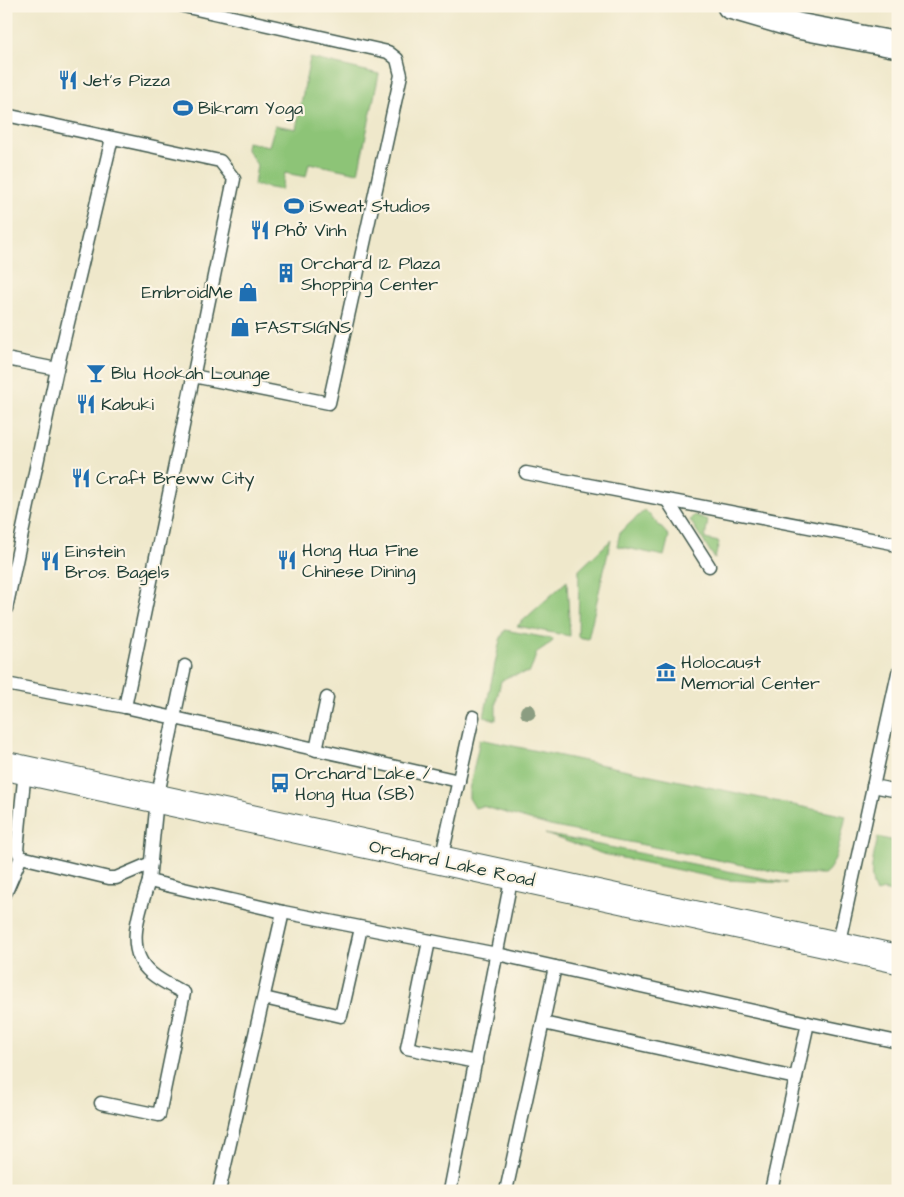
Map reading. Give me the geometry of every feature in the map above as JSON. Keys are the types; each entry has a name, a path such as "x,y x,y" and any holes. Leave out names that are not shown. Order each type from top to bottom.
{"main road":[{"name":"Orchard Lake Road","path":"16,768 898,959"}],"street":[{"path":"730,6 798,26 898,45"}],"lane":[{"path":"183,6 388,52 397,59 401,75 330,403 193,376"},
{"path":"6,115 220,161 234,179 125,707"},
{"path":"6,609 57,369 112,138"},
{"path":"6,359 57,369"},
{"path":"526,473 892,543 898,548"},
{"path":"667,500 709,566"},
{"path":"101,1103 160,1115 184,993 150,972 137,955 136,924 149,881 157,799 185,666"},
{"path":"838,946 898,673"},
{"path":"6,684 125,707 459,781"},
{"path":"316,750 327,698"},
{"path":"441,860 473,716"},
{"path":"16,768 17,850 21,857 109,878 116,878 151,863"},
{"path":"873,786 898,791"},
{"path":"6,892 21,857"},
{"path":"450,1191 512,876"},
{"path":"149,881 283,912 497,954 808,1024 898,1042"},
{"path":"220,1187 283,912"},
{"path":"264,998 341,1016 361,928"},
{"path":"428,941 407,1048 476,1062"},
{"path":"506,1191 555,967"},
{"path":"543,1023 796,1078"},
{"path":"772,1191 808,1024"}],"green space":[{"path":"310,58 379,74 358,173 309,163 306,177 285,173 281,190 254,185 257,165 246,148 247,142 269,146 275,125 296,129"},
{"path":"645,510 669,536 664,556 617,546 620,532"},
{"path":"694,515 708,520 705,539 719,542 715,559 690,520"},
{"path":"611,540 588,639 578,637 579,570"},
{"path":"567,581 570,636 517,626"},
{"path":"505,630 553,639 552,642 537,652 530,672 510,676 501,681 496,702 496,720 484,717 500,640"},
{"path":"480,739 846,816 836,857 829,870 824,874 787,874 550,826 482,806 475,808 469,798 469,790"},
{"path":"545,834 787,883 726,880 603,854"},
{"path":"878,837 898,842 898,894 883,890 876,893 873,886 872,865"}],"place":[{"name":"Jet's Pizza","path":"68,80"},
{"name":"Bikram Yoga","path":"183,108"},
{"name":"iSweat Studios","path":"294,206"},
{"name":"Phở Vinh","path":"260,230"},
{"name":"Orchard 12 Plaza Shopping Center","path":"286,273"},
{"name":"EmbroidMe","path":"248,292"},
{"name":"FASTSIGNS","path":"240,327"},
{"name":"Blu Hookah Lounge","path":"96,373"},
{"name":"Kabuki","path":"86,404"},
{"name":"Craft Breww City","path":"81,478"},
{"name":"Hong Hua Fine Chinese Dining","path":"287,560"},
{"name":"Einstein Bros. Bagels","path":"50,561"},
{"name":"Holocaust Memorial Center","path":"666,672"},
{"name":"Orchard Lake / Hong Hua (SB)","path":"280,783"}]}
